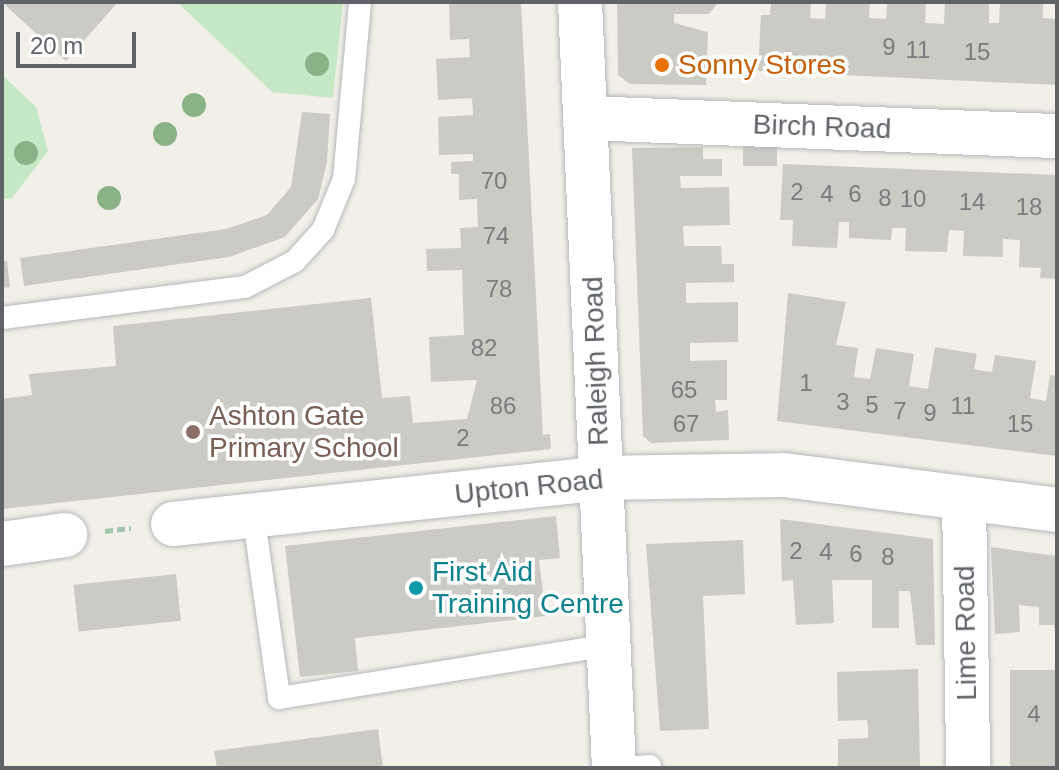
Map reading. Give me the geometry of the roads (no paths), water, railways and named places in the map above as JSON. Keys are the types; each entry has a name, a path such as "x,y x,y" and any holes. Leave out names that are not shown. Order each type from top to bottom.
{"street":[{"name":"Raleigh Road","path":"580,2 609,645 632,767"},
{"name":"Birch Road","path":"586,118 1057,136"},
{"name":"Upton Road","path":"173,524 254,519 601,478 784,475 1057,510"},
{"name":"Lime Road","path":"964,499 968,768"},
{"path":"2,544 65,535"}],"lane":[{"path":"2,318 245,287 295,261 323,230 342,188 360,2"},
{"path":"254,519 279,698 609,645"},
{"path":"626,768 632,767"}],"place":[{"name":"Sonny Stores","path":"662,65"},
{"name":"Ashton Gate Primary School","path":"193,432"},
{"name":"First Aid Training Centre","path":"416,588"}]}
